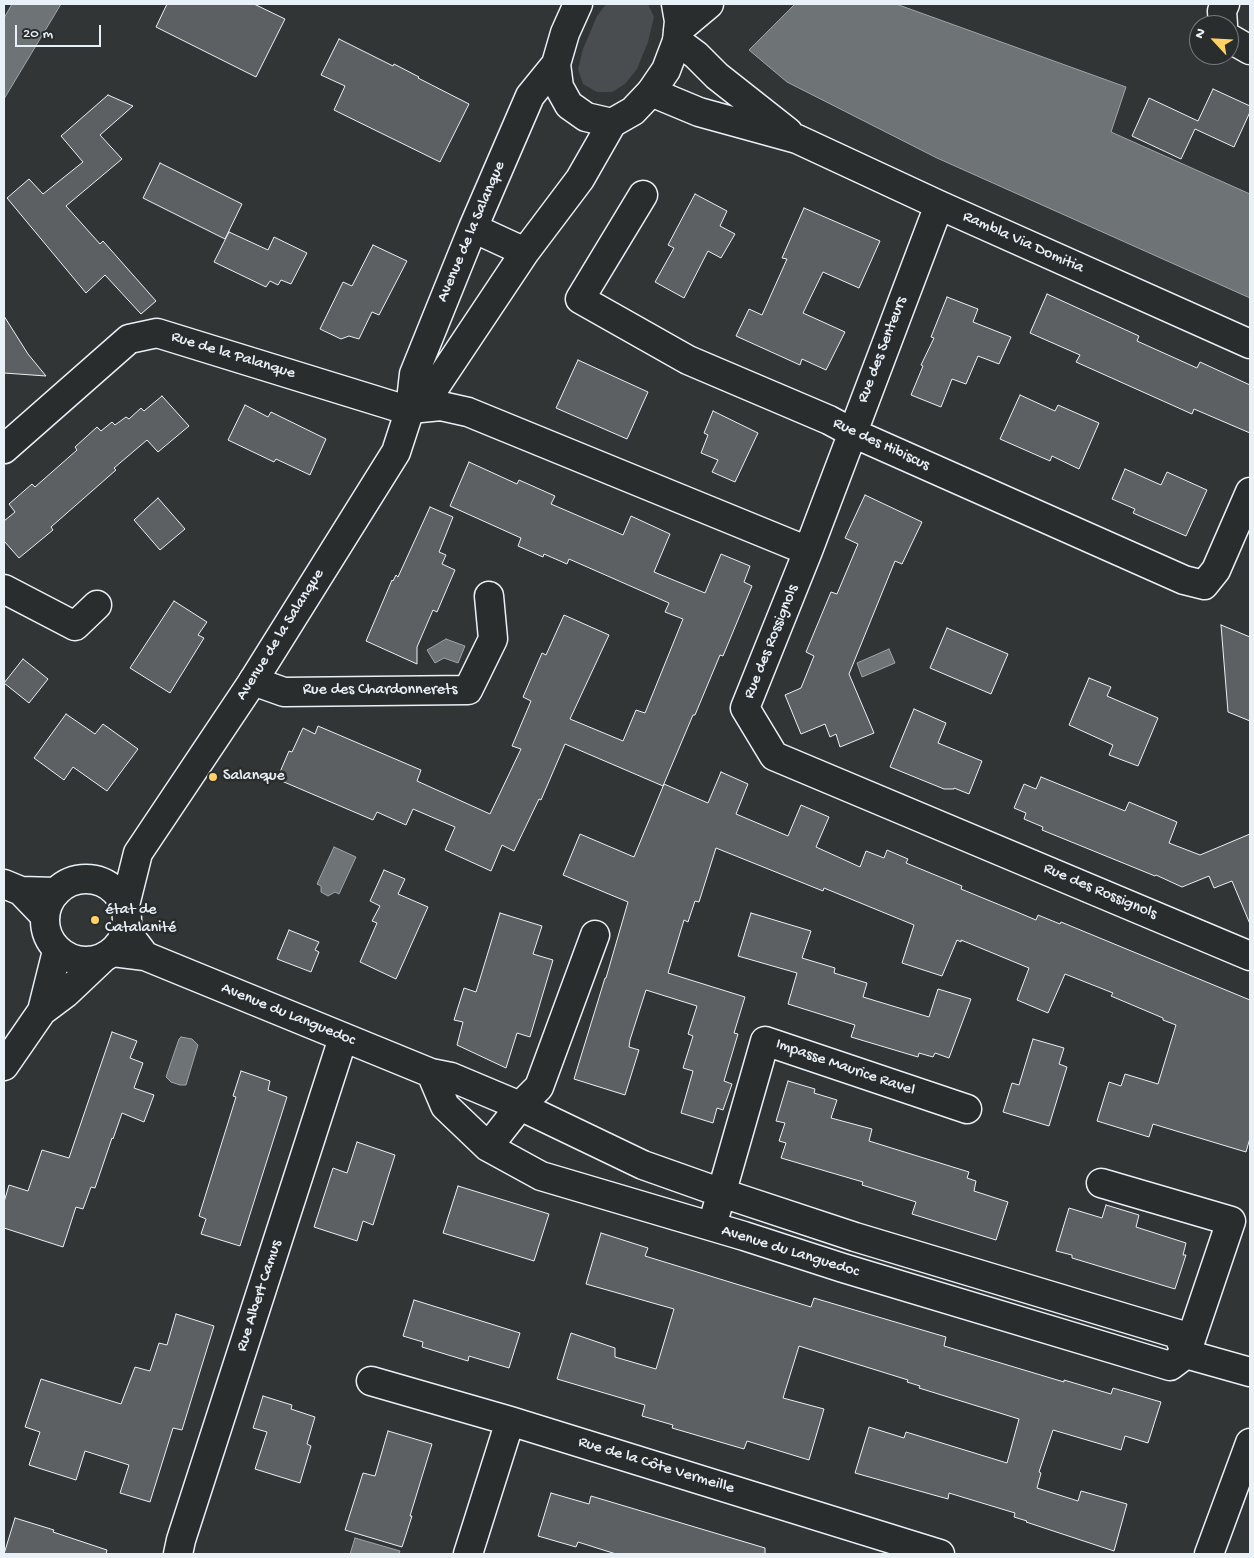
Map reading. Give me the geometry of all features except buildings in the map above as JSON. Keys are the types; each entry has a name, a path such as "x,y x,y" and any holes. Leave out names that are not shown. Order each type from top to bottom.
{"street":[{"path":"578,4 565,33 556,64 559,87 569,105 586,117 612,123"},
{"path":"410,409 435,387 525,252 580,179 612,123 632,111 651,92 666,70 677,36 679,21 676,4"},
{"path":"677,36 709,4"},
{"name":"Rambla Via Domitia","path":"677,36 717,76 797,139"},
{"path":"1239,44 1250,50"},
{"name":"Avenue de la Salanque","path":"117,936 138,853 253,681 396,452 410,409 414,374 473,228 530,96 556,64"},
{"name":"Rambla Via Domitia","path":"651,92 699,112 797,139 939,205 1250,344"},
{"name":"Rue des Hibiscus","path":"643,195 580,299 688,360 829,420 853,433 1184,580 1204,585 1216,570 1250,492"},
{"name":"Rue des Senteurs","path":"808,551 939,205"},
{"path":"473,228 525,252"},
{"name":"Rue de la Palanque","path":"4,449 129,339 157,333 397,407 410,409"},
{"path":"410,409 441,406 468,412 808,551"},
{"name":"Rue des Rossignols","path":"808,551 745,708 774,756 1250,956"},
{"path":"4,590 75,626 96,605"},
{"name":"Rue des Chardonnerets","path":"253,681 284,692 468,690 493,639 490,596"},
{"name":"Avenue de la Salanque","path":"96,880 138,853"},
{"path":"4,1066 42,1011 66,993 117,936 118,893 108,885 96,880 81,879 68,883 50,904 45,928 57,951 67,958 92,962 117,936"},
{"path":"12,888 50,904"},
{"path":"488,1146 520,1106 539,1087 595,935"},
{"name":"Avenue du Languedoc","path":"117,936 144,956 431,1073 451,1077 520,1106 643,1165 855,1237 1178,1334 1186,1354 1170,1366 541,1176 488,1146 445,1106 431,1073"},
{"path":"42,1011 57,951"},
{"name":"Rue Albert Camus","path":"178,1554 184,1530 343,1038"},
{"name":"Impasse Maurice Ravel","path":"712,1228 765,1041 967,1109"},
{"path":"1101,1182 1231,1221 1186,1354 1250,1372"},
{"name":"Rue de la Côte Vermeille","path":"371,1381 510,1421 940,1554"},
{"path":"468,1554 510,1421"},
{"path":"1209,1554 1250,1443"}],"shaded area":[{"path":"12,4 61,4 4,99 4,18"},
{"path":"606,4 648,4 654,17 648,42 637,69 625,84 612,92 597,92 583,84 578,69 583,49 597,16"},
{"path":"795,4 896,4 1126,87 1111,132 1250,194 1250,298 937,158 787,82 749,50"},
{"path":"446,639 465,646 458,663 444,658 435,663 427,650"},
{"path":"889,649 895,663 862,677 857,663"},
{"path":"334,847 356,857 339,894 335,892 328,896 321,892 321,886 317,884"},
{"path":"181,1037 192,1039 198,1045 186,1085 171,1082 166,1077"},
{"path":"355,1538 400,1551 399,1554 350,1554"}],"place":[{"name":"Salanque","path":"213,777"},
{"name":"état de Catalanité","path":"95,920"}]}
